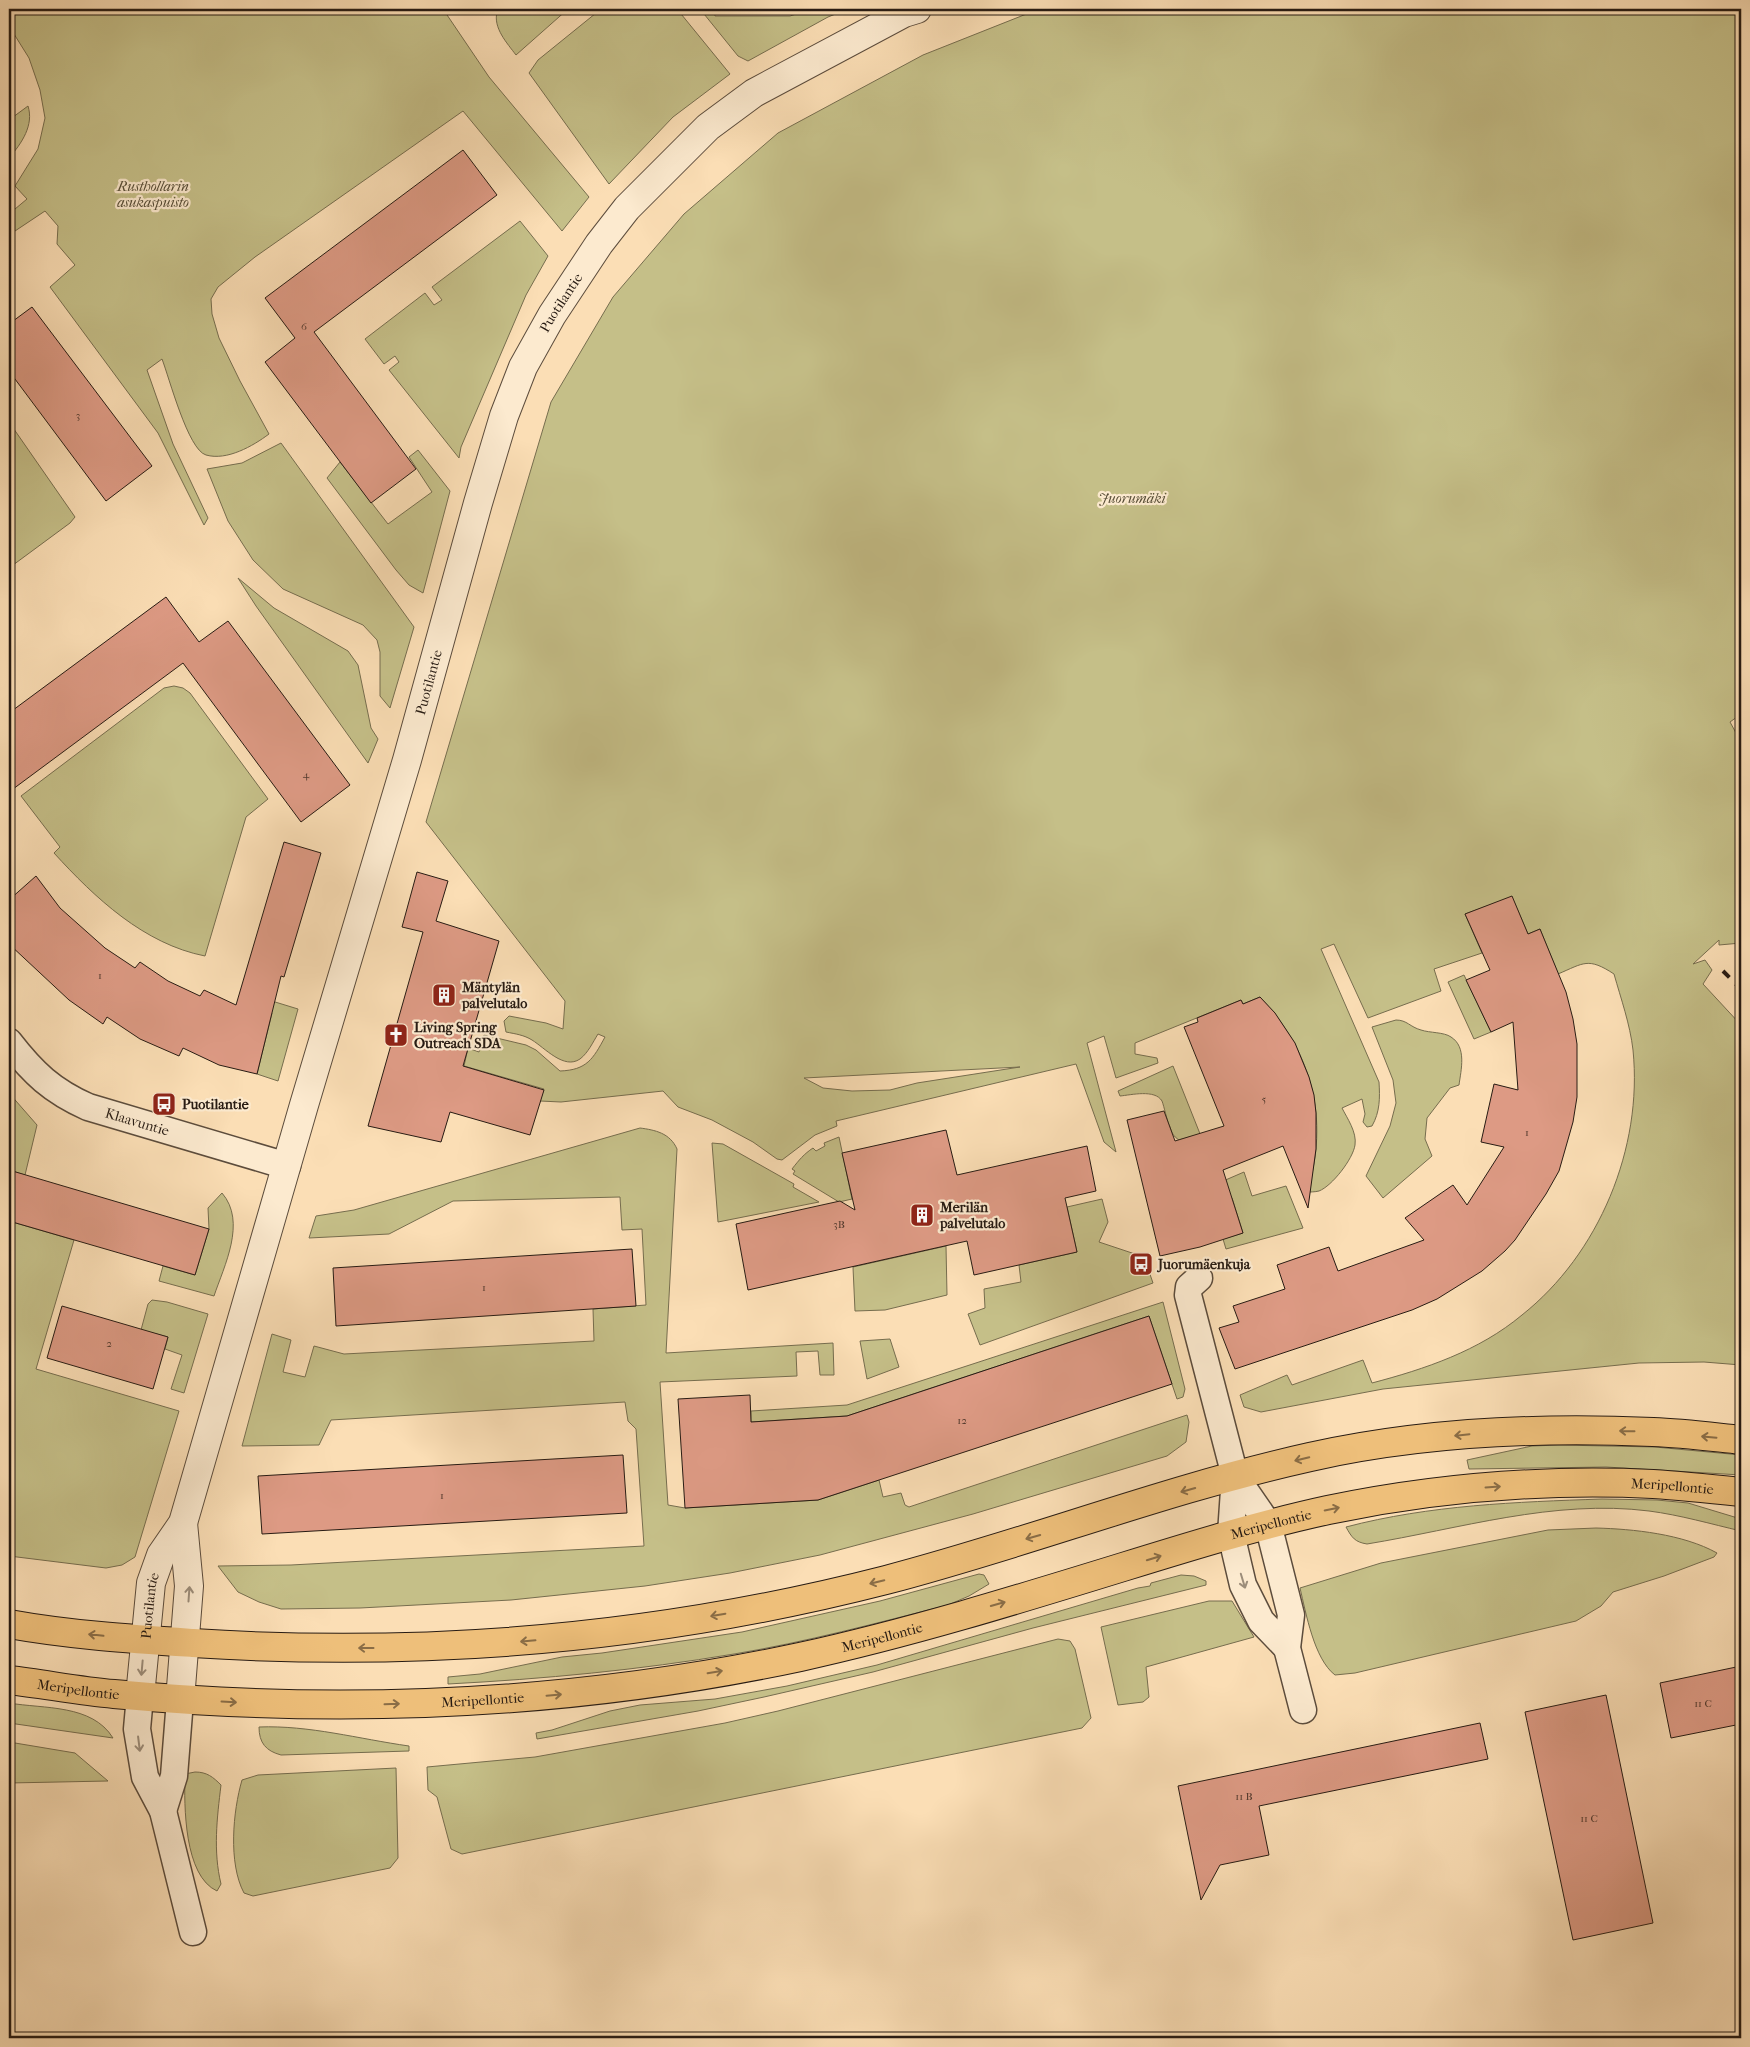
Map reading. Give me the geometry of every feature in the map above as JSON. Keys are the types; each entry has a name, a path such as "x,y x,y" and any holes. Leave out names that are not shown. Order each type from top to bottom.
{"main road":[{"path":"9,1624 145,1640 272,1647 399,1648 576,1636 674,1623 768,1606 886,1580 1235,1476 1314,1456 1398,1442 1546,1430 1656,1432 1741,1440"},
{"name":"Meripellontie","path":"9,1680 180,1700 314,1705 432,1703 579,1692 719,1672 883,1638 1231,1534 1327,1510 1398,1497 1550,1484 1654,1484 1741,1492"}],"street":[{"name":"Puotilantie","path":"140,1696 148,1598 157,1564 183,1523 304,1104 407,760 478,503 504,416 523,367 552,315 599,244 627,208 708,127 754,93 904,13 918,9"},
{"name":"Klaavuntie","path":"9,1042 28,1067 46,1084 66,1097 88,1107 287,1166"},
{"path":"1194,1286 1235,1476 1231,1534 1243,1585 1261,1621 1287,1648"},
{"path":"1235,1476 1268,1524 1291,1614 1287,1648 1303,1710"},
{"name":"Puotilantie","path":"180,1700 190,1586 183,1523"},
{"path":"140,1696 137,1729 145,1777 163,1811 193,1932"},
{"path":"163,1811 174,1776 180,1700"}],"green space":[{"name":"Rusthollarin asukaspuisto","path":"9,9 443,9 489,77 589,197 562,231 463,111 255,257 218,287 211,299 212,314 219,338 269,434 248,448 231,454 222,456 206,455 199,450 186,427 162,359 147,370 173,444 208,518 204,525 158,433 50,287 75,265 57,244 58,226 45,211 9,235 9,214 27,199 15,186 38,149 45,118 40,90 29,58 9,26"},
{"path":"536,9 568,9 516,55 499,29 496,18 497,12 535,12"},
{"path":"601,9 677,9 730,74 673,117 609,184 529,73 538,60"},
{"path":"700,9 714,9 715,16 790,16 812,9 848,9 828,17 748,61 738,56"},
{"name":"Juorumäki","path":"1039,9 1330,9 1336,14 1343,9 1741,9 1741,714 1730,722 1741,742 1741,943 1719,945 1719,940 1693,964 1705,960 1712,970 1703,984 1741,1025 1741,1365 1704,1362 1639,1363 1383,1389 1261,1412 1244,1407 1240,1395 1287,1375 1292,1385 1363,1360 1372,1383 1412,1372 1470,1349 1505,1328 1549,1290 1573,1262 1594,1230 1610,1196 1623,1161 1631,1124 1634,1087 1633,1050 1628,1021 1614,974 1598,965 1586,964 1558,974 1540,929 1528,934 1512,897 1465,914 1482,953 1434,969 1441,991 1368,1018 1334,944 1321,949 1379,1082 1379,1105 1375,1121 1372,1126 1367,1127 1363,1122 1365,1114 1362,1099 1342,1108 1355,1135 1355,1145 1346,1164 1336,1178 1330,1184 1317,1191 1307,1192 1314,1165 1317,1138 1312,1088 1293,1040 1260,997 1243,1004 1241,1000 1135,1043 1135,1054 1157,1058 1158,1063 1116,1078 1104,1036 1087,1043 1116,1152 1104,1142 1076,1064 836,1121 837,1126 815,1135 782,1160 777,1159 753,1142 712,1120 678,1107 663,1091 561,1102 540,1101 544,1089 464,1066 468,1048 479,1052 484,1035 526,1045 536,1050 560,1071 583,1066 593,1057 605,1037 598,1034 583,1057 574,1062 568,1062 555,1057 529,1038 506,1032 504,1021 509,1016 546,1023 563,1029 565,1001 426,822 551,402 613,297 684,214 778,133 923,55","holes":["1020,1067 917,1083 890,1090 852,1091 823,1088 804,1078"]},
{"path":"28,106 29,120 26,134 9,158 9,120"},
{"path":"520,221 548,256 526,295 461,447 459,458 389,370 399,362 395,356 384,364 365,339 425,293 434,305 442,300 432,287"},
{"path":"9,422 75,517 70,523 9,568"},
{"path":"281,443 414,627 390,708 380,696 380,652 377,640 363,625 283,589 253,560 228,521 207,469 242,463"},
{"path":"418,450 450,491 423,593 409,585 396,570 327,478 340,462 388,524 432,492 409,457"},
{"path":"238,578 274,608 348,651 358,665 371,728 378,739 368,763 256,606"},
{"path":"174,686 183,688 190,693 268,799 246,817 205,956 161,941 122,917 104,902 54,853 60,847 21,796 164,688"},
{"path":"1464,975 1491,1032 1474,1039 1448,982"},
{"path":"249,994 298,1009 278,1081 257,1074 272,1013 245,1007"},
{"path":"1396,1020 1403,1021 1421,1030 1445,1034 1451,1037 1459,1047 1462,1066 1459,1085 1450,1088 1427,1118 1425,1139 1432,1156 1383,1198 1366,1176 1390,1126 1396,1103 1393,1080 1372,1027"},
{"path":"1173,1066 1216,1174 1193,1136 1179,1140 1174,1136 1159,1097 1149,1094 1120,1096 1118,1091"},
{"path":"9,1093 37,1125 25,1175 9,1170"},
{"path":"640,1128 662,1133 670,1139 677,1149 666,1353 833,1343 834,1375 820,1375 818,1351 796,1352 797,1376 660,1382 668,1505 685,1508 818,1500 879,1480 883,1497 901,1493 905,1505 909,1507 1187,1415 1189,1422 1186,1442 1167,1456 973,1514 820,1555 730,1573 645,1586 511,1600 360,1608 281,1609 259,1602 238,1592 218,1566 291,1565 644,1546 636,1429 628,1421 625,1402 331,1420 319,1445 242,1446 272,1334 291,1340 283,1372 305,1377 314,1346 344,1354 594,1341 593,1309 646,1305 642,1229 622,1230 620,1197 453,1201 389,1234 309,1238 316,1216 354,1210"},
{"path":"839,1137 852,1199 839,1202 793,1174 795,1171 792,1169 813,1148 816,1151 825,1146 824,1143"},
{"path":"712,1143 723,1144 794,1184 793,1187 819,1202 718,1222"},
{"path":"1244,1172 1252,1196 1286,1186 1303,1228 1226,1249 1223,1239 1243,1233 1232,1198 1207,1188"},
{"path":"222,1193 233,1217 233,1230 228,1258 214,1296 159,1281 163,1266 195,1275 209,1229 208,1208"},
{"path":"1102,1199 1108,1222 1099,1242 1144,1257 1153,1283 980,1345 968,1314 985,1308 984,1289 1021,1282 1019,1265 1077,1252 1067,1207"},
{"path":"9,1221 74,1240 36,1369 179,1411 135,1557 122,1565 106,1568 9,1556"},
{"path":"946,1246 947,1295 885,1310 855,1311 853,1267"},
{"path":"152,1300 167,1302 208,1314 184,1393 171,1389 182,1355 165,1349 168,1337 141,1330 148,1304"},
{"path":"1163,1302 1185,1389 1183,1397 1177,1399 1149,1316 847,1416 751,1422 751,1411 847,1405"},
{"path":"890,1339 899,1367 867,1379 860,1341"},
{"path":"1532,1446 1655,1447 1741,1455 1741,1475 1606,1467 1469,1469 1467,1460"},
{"path":"1602,1499 1657,1500 1688,1503 1741,1519 1741,1531 1684,1517 1649,1511 1613,1508 1542,1512 1507,1517 1367,1544 1354,1539 1346,1527 1441,1509 1505,1503"},
{"path":"1596,1528 1642,1531 1674,1537 1717,1553 1714,1557 1664,1576 1613,1592 1601,1606 1576,1621 1355,1673 1335,1675 1328,1668 1316,1647 1300,1588 1381,1563 1548,1530"},
{"path":"979,1574 984,1575 989,1584 969,1596 948,1605 788,1644 698,1660 627,1669 556,1677 448,1684 448,1677 480,1674 562,1657 602,1653 742,1632 880,1601"},
{"path":"1181,1575 1194,1576 1206,1581 1206,1585 1033,1628 873,1672 698,1711 537,1739 536,1733 552,1730 610,1711 640,1705 715,1699 787,1686 877,1665 1150,1586 1151,1583"},
{"path":"1209,1601 1232,1601 1254,1637 1146,1667 1149,1697 1143,1702 1118,1705 1101,1627"},
{"path":"1058,1639 1070,1641 1075,1649 1091,1718 1082,1728 462,1854 451,1849 437,1797 428,1790 427,1767 535,1757 725,1723"},
{"path":"9,1703 66,1710 80,1714 93,1719 104,1727 113,1738 9,1723"},
{"path":"259,1727 296,1728 334,1733 409,1746 409,1751 281,1755 264,1746 260,1738"},
{"path":"9,1742 75,1753 108,1781 9,1783"},
{"path":"396,1768 398,1858 390,1868 253,1896 244,1893 239,1881 234,1852 234,1821 242,1780 258,1775"},
{"path":"195,1772 210,1775 221,1785 216,1847 221,1884 217,1891 206,1883 198,1871 188,1839 185,1774"}],"building":[{"path":"463,150 497,195 314,332 416,469 371,503 265,362 295,338 265,298"},
{"path":"32,307 152,466 106,501 9,371 9,324"},
{"path":"166,597 199,642 228,621 350,785 301,822 183,663 9,792 9,713"},
{"path":"284,842 321,853 284,977 281,976 257,1074 219,1065 183,1048 179,1056 140,1039 107,1017 103,1024 69,1000 9,944 9,900 36,876 60,908 105,948 135,968 140,962 168,981 200,996 204,990 236,1005"},
{"name":"Mäntylän palvelutalo","path":"417,872 448,881 436,921 499,941 463,1066 544,1090 530,1135 450,1112 441,1142 368,1126 423,932 402,927"},
{"path":"1512,896 1528,934 1540,929 1566,992 1577,1044 1577,1097 1573,1122 1559,1171 1546,1194 1515,1240 1505,1251 1482,1271 1437,1299 1412,1310 1235,1369 1219,1328 1239,1322 1233,1306 1285,1289 1277,1265 1329,1247 1338,1271 1424,1240 1405,1218 1453,1185 1467,1205 1504,1147 1481,1142 1494,1084 1518,1090 1513,1022 1491,1032 1466,980 1490,970 1465,914"},
{"path":"1260,997 1275,1013 1295,1043 1314,1095 1316,1149 1308,1208 1283,1146 1223,1170 1243,1233 1200,1247 1160,1256 1127,1120 1164,1111 1175,1141 1224,1126 1184,1027 1198,1022 1197,1018 1241,1000 1243,1004"},
{"name":"Merilän palvelutalo","path":"946,1130 957,1175 1087,1146 1096,1191 1065,1198 1077,1252 974,1275 967,1241 748,1290 736,1224 840,1201 855,1210 842,1153"},
{"path":"9,1170 209,1229 195,1275 9,1221"},
{"path":"632,1249 636,1306 336,1326 333,1268"},
{"path":"62,1306 168,1337 153,1389 47,1358"},
{"path":"1149,1316 1172,1384 818,1500 685,1508 678,1399 750,1395 751,1422 847,1416"},
{"path":"623,1455 627,1513 262,1534 258,1476"},
{"path":"1741,1666 1741,1724 1671,1738 1660,1683"},
{"path":"1606,1695 1653,1923 1573,1940 1525,1712"},
{"path":"1480,1723 1488,1759 1259,1806 1269,1855 1220,1865 1201,1900 1178,1786"}],"railway":[{"path":"1723,971 1741,989"}],"place":[{"name":"Mäntylän palvelutalo","path":"444,995"},
{"name":"Living Spring Outreach SDA","path":"396,1035"},
{"name":"Puotilantie","path":"164,1104"},
{"name":"Merilän palvelutalo","path":"922,1215"},
{"name":"Juorumäenkuja","path":"1141,1264"}]}
